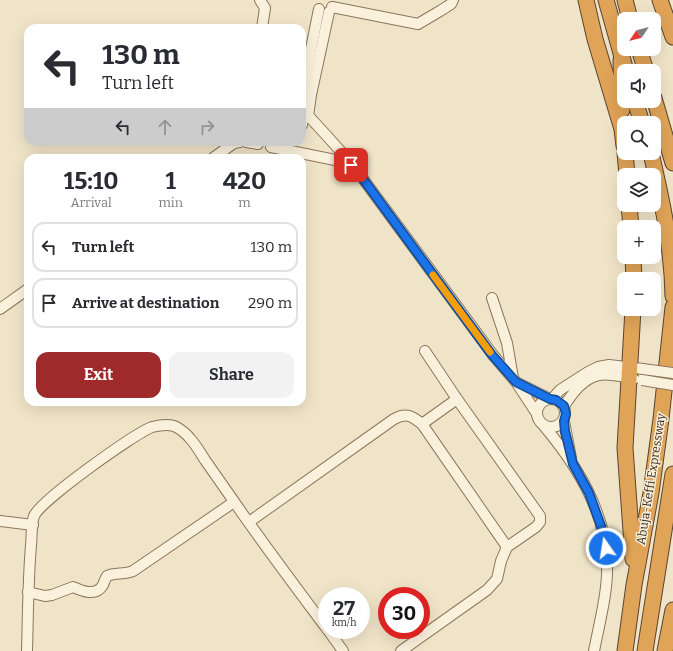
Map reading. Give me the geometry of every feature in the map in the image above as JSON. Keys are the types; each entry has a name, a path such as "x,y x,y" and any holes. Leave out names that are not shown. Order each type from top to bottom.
{"highway":[{"path":"586,0 595,39 618,116"},
{"path":"606,0 624,64"},
{"path":"625,0 628,12"},
{"path":"660,0 673,37"},
{"path":"661,103 673,127"},
{"path":"657,108 673,163"},
{"path":"653,160 664,207 669,238 673,296"},
{"name":"Abuja-Keffi Expressway","path":"625,651 634,585 651,493 661,419 673,307"},
{"path":"633,316 636,373 625,448 634,585"},
{"name":"Abuja-Keffi Expressway","path":"645,651 673,474"},
{"path":"657,578 673,548"},
{"path":"665,651 673,610"}],"street":[{"path":"306,89 326,6 418,24 451,4 453,0"},
{"path":"262,1 265,8 263,24"},
{"path":"306,113 355,168 492,355 514,380 537,414 539,421 573,464 589,493 601,526 606,548 608,568 594,651"},
{"path":"219,154 230,146"},
{"path":"270,147 305,154"},
{"path":"306,154 345,162 355,168"},
{"path":"0,308 24,292"},
{"path":"492,298 507,343 514,380"},
{"path":"401,651 492,585 497,579 501,561 507,547 536,527 540,522 540,516 425,351"},
{"path":"537,414 539,405 542,402 551,399 560,390 593,369 610,365 673,385"},
{"path":"564,406 575,390 595,376 636,373 673,373"},
{"path":"514,380 551,399 561,402 564,406 566,414 564,421 573,464"},
{"path":"422,424 458,399"},
{"path":"249,522 400,415 410,416 422,424 507,547"},
{"path":"544,426 555,428 564,421"},
{"path":"26,651 28,592 34,516 42,506 68,484 129,440 157,426 170,425 180,428 192,442 318,618"},
{"path":"28,592 45,596 52,595 72,587 87,593 98,590 103,585 107,576 111,574 125,574 133,571 234,502"},
{"path":"0,521 33,524"},
{"path":"334,639 343,651"}],"slow traffic":[{"path":"433,275 490,352"}],"route":[{"path":"351,165 355,168 492,355 516,382 550,399 561,402 564,406 566,414 564,421 566,438 573,464 589,493 601,526 606,548"}]}
